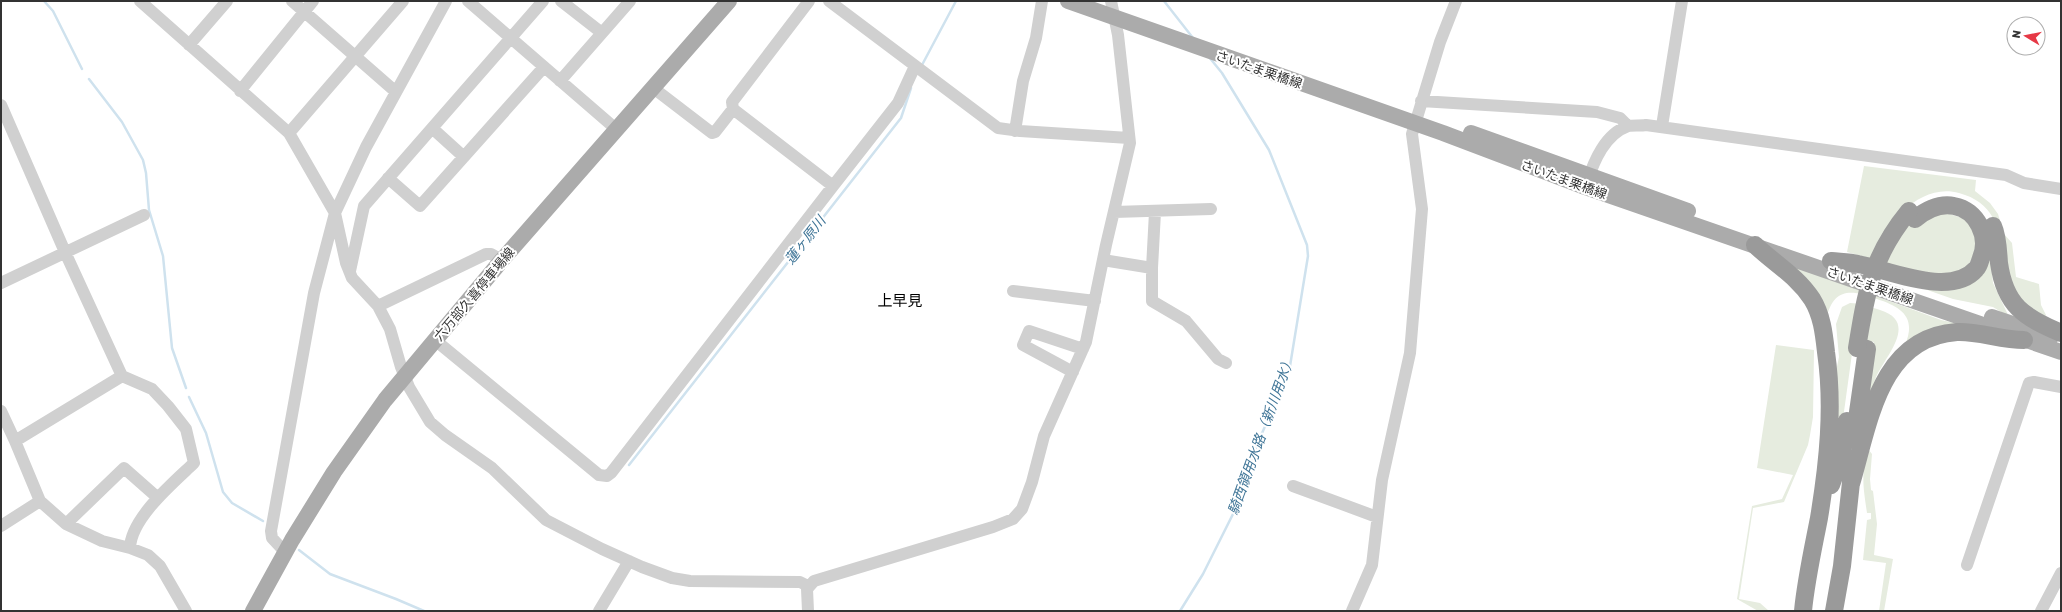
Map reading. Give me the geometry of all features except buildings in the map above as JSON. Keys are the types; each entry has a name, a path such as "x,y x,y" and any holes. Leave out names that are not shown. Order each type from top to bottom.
{"highway":[{"path":"1819,518 1840,460 1862,348 1876,294 1885,267 1902,234 1912,215 1925,200 1939,196 1956,196 1967,199 1989,217 1995,231 2000,268 2008,294 2021,311 2032,320 2061,333"},
{"path":"1831,261 1857,263 1901,275 1938,282 1953,281 1966,277 1977,268 1986,245 1979,224 1972,215 1954,206 1938,206 1912,215"},
{"path":"1755,245 1768,257 1784,267 1800,283 1812,300 1823,327 1828,365 1830,412 1827,459 1819,518 1810,562 1803,611"},
{"path":"1851,484 1868,421 1883,384 1896,362 1911,347 1932,337 1958,332 1968,332 2006,340 2024,340"},
{"path":"1834,611 1842,566 1851,484 1852,449 1862,348"}],"main road":[{"name":"さいたま栗橋線","path":"1068,1 1113,9"},
{"name":"さいたま栗橋線","path":"1094,1 1113,9 1417,113 1755,245 2061,352"},
{"name":"六万部久喜停車場線","path":"253,611 286,552 341,461 405,375 502,260 724,3"},
{"name":"さいたま栗橋線","path":"1587,180 1758,236 2061,341"}],"street":[{"path":"141,1 240,91 289,132 336,213 352,278 378,306 390,329 409,387 430,422 445,435 492,468 546,520 629,561 672,578 690,581 800,582 808,586"},
{"path":"189,45 227,1"},
{"path":"292,1 396,92"},
{"path":"240,91 313,1"},
{"path":"289,132 403,1"},
{"path":"286,552 272,538 271,531 314,293 336,213 366,147 446,1"},
{"path":"468,1 616,129"},
{"path":"350,273 364,206 543,1"},
{"path":"561,1 602,33"},
{"path":"560,81 630,1"},
{"path":"809,1 732,102 733,109 833,186"},
{"path":"829,1 998,128 1129,138"},
{"path":"1015,130 1023,81 1036,38 1042,1"},
{"path":"1352,611 1372,564 1384,473 1410,354 1418,272 1422,209 1412,140 1417,113 1440,42 1456,1"},
{"path":"1662,126 1682,1"},
{"path":"808,611 806,595 808,586 814,581 1013,519 1022,509 1032,482 1044,436 1083,349 1095,300 1129,138 1113,9"},
{"path":"388,178 420,206 544,67"},
{"path":"435,340 599,475 607,476 611,473 898,103 918,68"},
{"path":"652,88 712,134 716,132 733,109"},
{"path":"1,105 65,252 122,376 152,389 186,429 194,463 158,498 130,537 130,548"},
{"path":"1417,113 1597,112 1620,118 1628,126"},
{"path":"1587,180 1605,143 1612,136 1628,126 1662,126 2006,175 2024,183 2061,189"},
{"path":"432,128 464,157"},
{"path":"1114,212 1155,212 1212,209"},
{"path":"1155,212 1152,301 1186,321 1218,359 1226,363"},
{"path":"1,283 144,215"},
{"path":"378,306 486,254 491,254 502,260"},
{"path":"1103,260 1152,268"},
{"path":"1013,292 1095,300"},
{"path":"1073,372 1023,345 1029,331 1083,349"},
{"path":"15,441 122,376"},
{"path":"1967,565 2029,384 2034,382 2061,387"},
{"path":"1,411 40,501 66,524 102,541 130,548 148,555 160,566 186,611"},
{"path":"66,524 124,468 158,498"},
{"path":"1293,486 1377,517"},
{"path":"1,526 40,501"},
{"path":"599,611 629,561"},
{"path":"2041,611 2061,574"}],"shaded area":[{"path":"1864,166 1976,180 1975,191 1990,203 1998,214 2004,234 2012,243 2016,277 2039,284 2041,305 2046,315 2041,322 2023,306 2015,296 2001,236 1991,214 1983,205 1973,198 1951,191 1936,192 1915,201 1903,211 1942,212 1970,220 1979,248 1965,270 1937,277 1847,252"},
{"path":"1990,257 1993,283 2009,317 1993,307 1953,299 1916,286 1940,287"},
{"path":"1786,263 1941,320 1969,326 1905,345 1909,327 1908,320 1900,310 1886,302 1851,293 1838,297 1833,302 1826,320"},
{"path":"1850,303 1869,306 1891,315 1897,322 1899,331 1892,349 1876,377 1868,410 1874,342 1854,339 1839,448 1835,376 1839,357 1836,324 1842,307"},
{"path":"1776,345 1814,350 1813,417 1808,445 1784,502 1753,508 1739,599 1760,603 1769,611 1758,611 1737,599 1752,506 1782,499 1793,475 1757,468"},
{"path":"1868,449 1872,454 1870,479 1877,524 1874,555 1893,559 1884,611 1879,611 1886,563 1863,560 1867,520 1871,519 1871,513 1867,513 1863,481"}],"waterway":[{"name":"騎西領用水路（新川用水）","path":"44,1 53,11 82,69"},
{"name":"蓮ヶ原川","path":"922,65 956,1"},
{"name":"騎西領用水路（新川用水）","path":"1164,1 1193,38"},
{"name":"騎西領用水路（新川用水）","path":"1180,611 1203,574 1238,504 1257,444 1278,398 1290,366 1308,256 1307,245 1269,150 1222,73 1209,57"},
{"name":"騎西領用水路（新川用水）","path":"89,79 122,122 143,160 146,173 149,210 163,256 172,348 186,388"},
{"name":"蓮ヶ原川","path":"629,465 901,118 911,88"},
{"name":"騎西領用水路（新川用水）","path":"189,397 206,433 223,492 232,503 263,521"},
{"name":"騎西領用水路（新川用水）","path":"299,550 330,574 424,611"}],"district":[{"name":"上早見","path":"900,301"}]}
